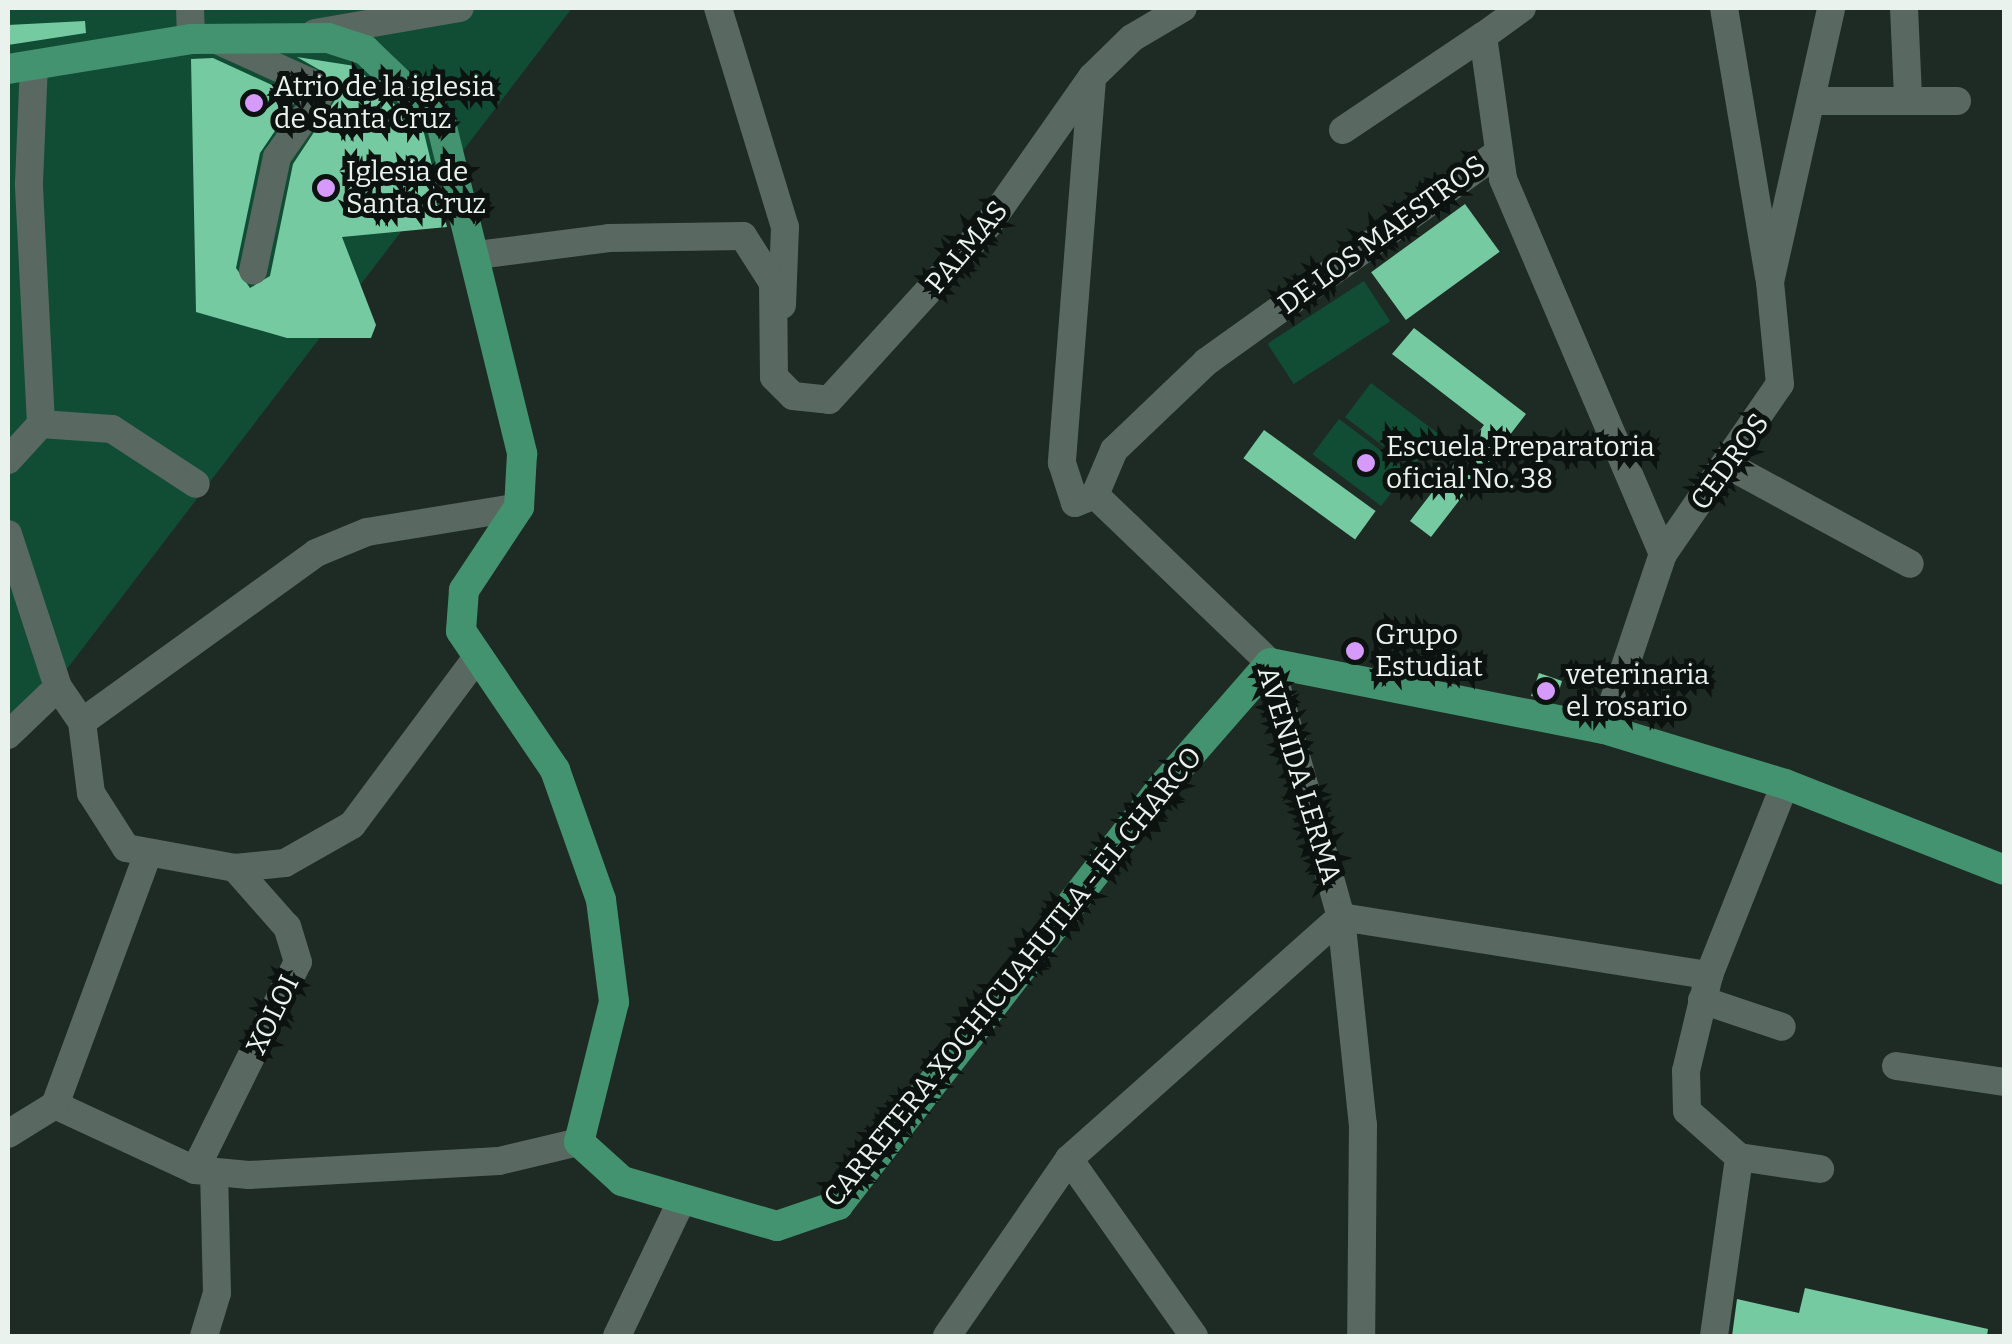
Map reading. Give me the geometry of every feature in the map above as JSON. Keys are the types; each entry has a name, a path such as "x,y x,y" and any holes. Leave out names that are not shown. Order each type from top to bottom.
{"main road":[{"path":"21,67 202,39 277,36 365,50 412,90 454,153 522,454 519,506 464,590 462,631 474,660 518,707 555,770 600,900 614,1002 579,1142"},
{"path":"1270,663 1604,728 1785,784 2004,870"},
{"name":"CARRETERA XOCHICUAHUTLA - EL CHARCO","path":"579,1142 608,1174 680,1204 796,1226 838,1206 1162,787 1270,663"}],"street":[{"path":"190,8 202,39 286,68 318,98 278,157 253,271"},
{"path":"277,36 460,8"},
{"name":"PALMAS","path":"718,8 785,227 778,322 780,386 829,400 988,225 1092,78 1132,38 1183,8"},
{"path":"1343,130 1522,8"},
{"path":"1724,8 1770,282"},
{"name":"CEDROS","path":"1604,728 1664,554 1780,384 1770,282 1816,101 1830,8"},
{"path":"1904,8 1908,97"},
{"path":"1482,36 1496,154"},
{"path":"8,460 41,424 19,233 21,67"},
{"name":"AVENIDA LERMA","path":"1092,78 1062,462 1075,503 1094,495 1270,663 1341,917 1363,1125 1361,1336"},
{"path":"1816,101 1908,97 1956,101"},
{"name":"DE LOS MAESTROS","path":"1094,495 1114,450 1206,362 1496,154 1664,554"},
{"name":"PALMAS","path":"477,255 609,238 743,236 767,263 778,322"},
{"path":"41,424 112,429 196,484"},
{"path":"1726,464 1910,564"},
{"path":"82,722 316,552 366,532 519,506"},
{"path":"8,534 58,688 82,722 101,816 126,848 147,856 235,868 285,863 352,825 474,660"},
{"path":"8,734 58,688"},
{"path":"1785,784 1706,988 1684,1097 1699,1124 1739,1157 1820,1169"},
{"path":"8,1134 55,1105 147,856"},
{"name":"XOLOI","path":"204,1171 298,962 287,927 235,868"},
{"path":"947,1336 1069,1159 1341,917 1706,988 1782,1027"},
{"path":"1896,1066 2004,1082"},
{"path":"55,1105 204,1171 499,1160 579,1142"},
{"path":"1714,1336 1739,1157"},
{"path":"1069,1159 1194,1336"},
{"path":"204,1171 217,1293 204,1336"},
{"path":"617,1336 680,1204"}],"green space":[{"path":"8,8 572,8 8,746"},
{"path":"1364,281 1390,321 1294,384 1268,344"},
{"path":"1371,383 1438,434 1412,468 1345,417"},
{"path":"1339,419 1408,471 1381,506 1313,454"}],"building":[{"path":"85,21 86,33 8,45 8,25"},
{"name":"Iglesia de Santa Cruz","path":"297,57 355,66 424,133 447,227 342,237 376,325 371,338 287,338 196,312 191,59 213,58 298,97 260,153 236,268 250,288 270,276 293,164 335,100 325,73"},
{"path":"1465,204 1500,252 1406,320 1371,272"},
{"path":"1414,328 1526,414 1431,537 1410,521 1484,425 1392,354"},
{"path":"1264,430 1376,511 1355,539 1243,458"},
{"name":"veterinaria el rosario","path":"1539,673 1562,681 1556,700 1531,696"},
{"path":"1805,1288 1988,1329 1987,1336 1732,1336 1737,1299 1799,1313"}],"place":[{"name":"Atrio de la iglesia de Santa Cruz","path":"254,103"},
{"name":"Iglesia de Santa Cruz","path":"326,188"},
{"name":"Escuela Preparatoria oficial No. 38","path":"1366,463"},
{"name":"Grupo Estudiat","path":"1355,651"},
{"name":"veterinaria el rosario","path":"1546,691"}]}
